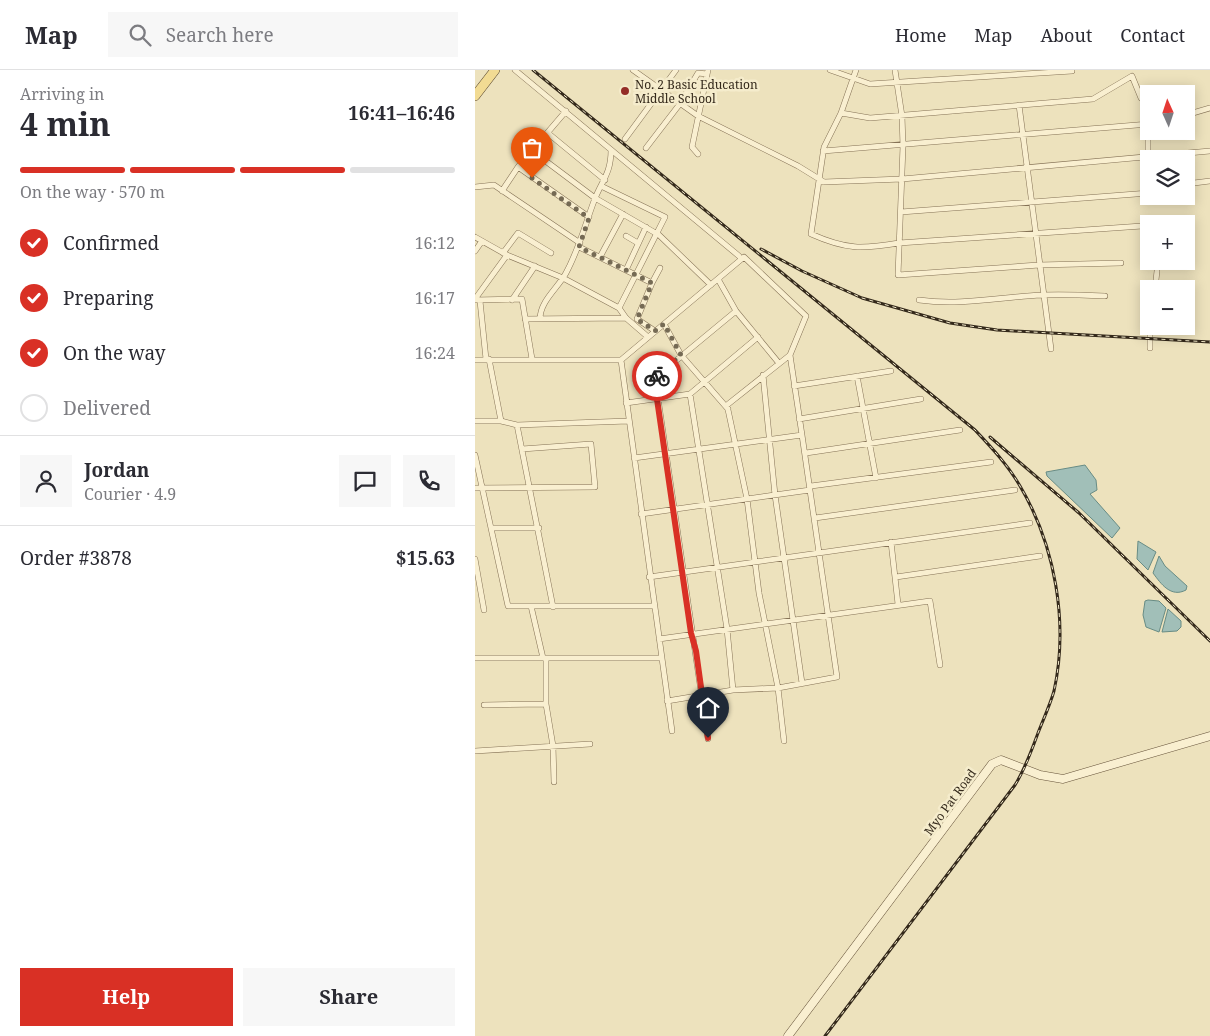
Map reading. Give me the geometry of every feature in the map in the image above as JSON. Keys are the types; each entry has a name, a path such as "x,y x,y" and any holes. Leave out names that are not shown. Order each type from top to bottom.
{"main road":[{"path":"475,89 489,70"},
{"path":"475,96 495,70"},
{"name":"Myo Pat Road","path":"788,1036 992,764 1001,760 1040,775 1063,779 1210,736"}],"street":[{"path":"515,70 547,99 566,111 739,256"},
{"path":"635,70 679,105 798,166 819,182 902,179 1140,159"},
{"path":"625,139 676,70"},
{"path":"830,70 870,84 896,84 1016,72 1072,71"},
{"path":"856,70 841,113 823,152 811,234 834,244 862,249 899,243 1140,226"},
{"path":"895,70 902,116 903,146 899,274 1039,265 1121,263"},
{"path":"645,148 679,105 698,73 707,72 692,147 698,154"},
{"path":"841,113 870,118 1093,99 1132,76 1140,96"},
{"path":"1019,105 1051,350"},
{"path":"1195,112 1210,108"},
{"path":"502,191 518,167 549,134 566,111"},
{"path":"823,152 1140,125"},
{"path":"549,134 605,180"},
{"path":"540,318 540,310 563,278 580,245 595,198 611,167 611,150"},
{"path":"1195,153 1210,151"},
{"path":"547,162 595,198 655,233 711,284"},
{"path":"518,167 589,218"},
{"path":"1195,183 1210,181"},
{"path":"475,187 494,185 580,245 652,283"},
{"path":"601,186 665,217 655,233 619,308"},
{"path":"901,212 1140,194"},
{"path":"600,257 623,214"},
{"path":"626,270 646,227"},
{"path":"501,421 477,300 518,233 551,253"},
{"path":"626,236 638,243"},
{"path":"475,237 505,254 563,278 619,308 626,318 648,337"},
{"path":"475,250 483,241"},
{"path":"475,360 621,360 744,257 806,316 790,355 806,453 837,678 778,688 733,690 667,701"},
{"path":"512,300 535,266"},
{"path":"655,331 637,319 660,268"},
{"path":"1156,280 1157,271"},
{"path":"717,279 736,311 778,362"},
{"path":"919,300 973,302 1043,295 1105,296"},
{"path":"477,300 521,299 532,359"},
{"path":"708,738 700,696 696,651 691,633 655,378 736,311"},
{"path":"525,319 626,318"},
{"path":"664,324 681,355 728,409"},
{"path":"1150,335 1150,348"},
{"path":"625,403 690,394 758,336"},
{"path":"784,742 778,688 765,625 747,499 727,405 778,362 790,355"},
{"path":"621,360 625,403 672,731"},
{"path":"794,386 891,371"},
{"path":"763,375 775,495 802,683"},
{"path":"857,376 876,478"},
{"path":"690,394 727,629 733,690"},
{"path":"799,419 921,399"},
{"path":"475,421 501,421 517,425 628,421"},
{"path":"517,425 539,528 553,607"},
{"path":"806,453 960,430"},
{"path":"634,458 802,435"},
{"path":"475,488 595,487 591,444 522,449"},
{"path":"475,455 508,606 654,606"},
{"path":"641,514 991,462"},
{"path":"815,518 1015,490"},
{"path":"649,577 1030,523"},
{"path":"491,528 539,528"},
{"path":"891,542 898,604"},
{"path":"896,577 1040,556"},
{"path":"475,559 484,610"},
{"path":"659,639 930,600 940,665"},
{"path":"531,606 545,658 546,704 553,746 554,782"},
{"path":"475,658 661,658"},
{"path":"484,704 546,704"},
{"path":"475,751 590,744"}],"water":[{"path":"1085,465 1096,480 1097,490 1090,494 1120,528 1112,538 1047,476 1046,472"},
{"path":"1138,541 1156,552 1148,570 1137,559"},
{"path":"1159,556 1165,566 1187,586 1186,590 1181,592 1171,591 1159,581 1153,573"},
{"path":"1145,601 1159,601 1166,608 1159,632 1146,627 1143,615"},
{"path":"1168,609 1181,621 1181,627 1177,631 1162,632"}],"railway":[{"path":"533,70 975,430 1005,464 1020,486 1042,533 1050,559 1056,585 1059,612 1060,639 1058,665 1054,691 1025,767 1015,785 825,1036"},
{"path":"761,249 802,271 862,298 950,323 997,330 1210,342"},
{"path":"990,437 1079,513 1210,641"}],"way so far":[{"path":"532,178 589,218 579,247 652,283 637,319 655,331 664,324 681,355 657,376"}],"place":[{"name":"No. 2 Basic Education Middle School","path":"625,91"}],"route":[{"path":"657,376 655,378 657,399 691,633 696,651 700,696 708,738"}]}
